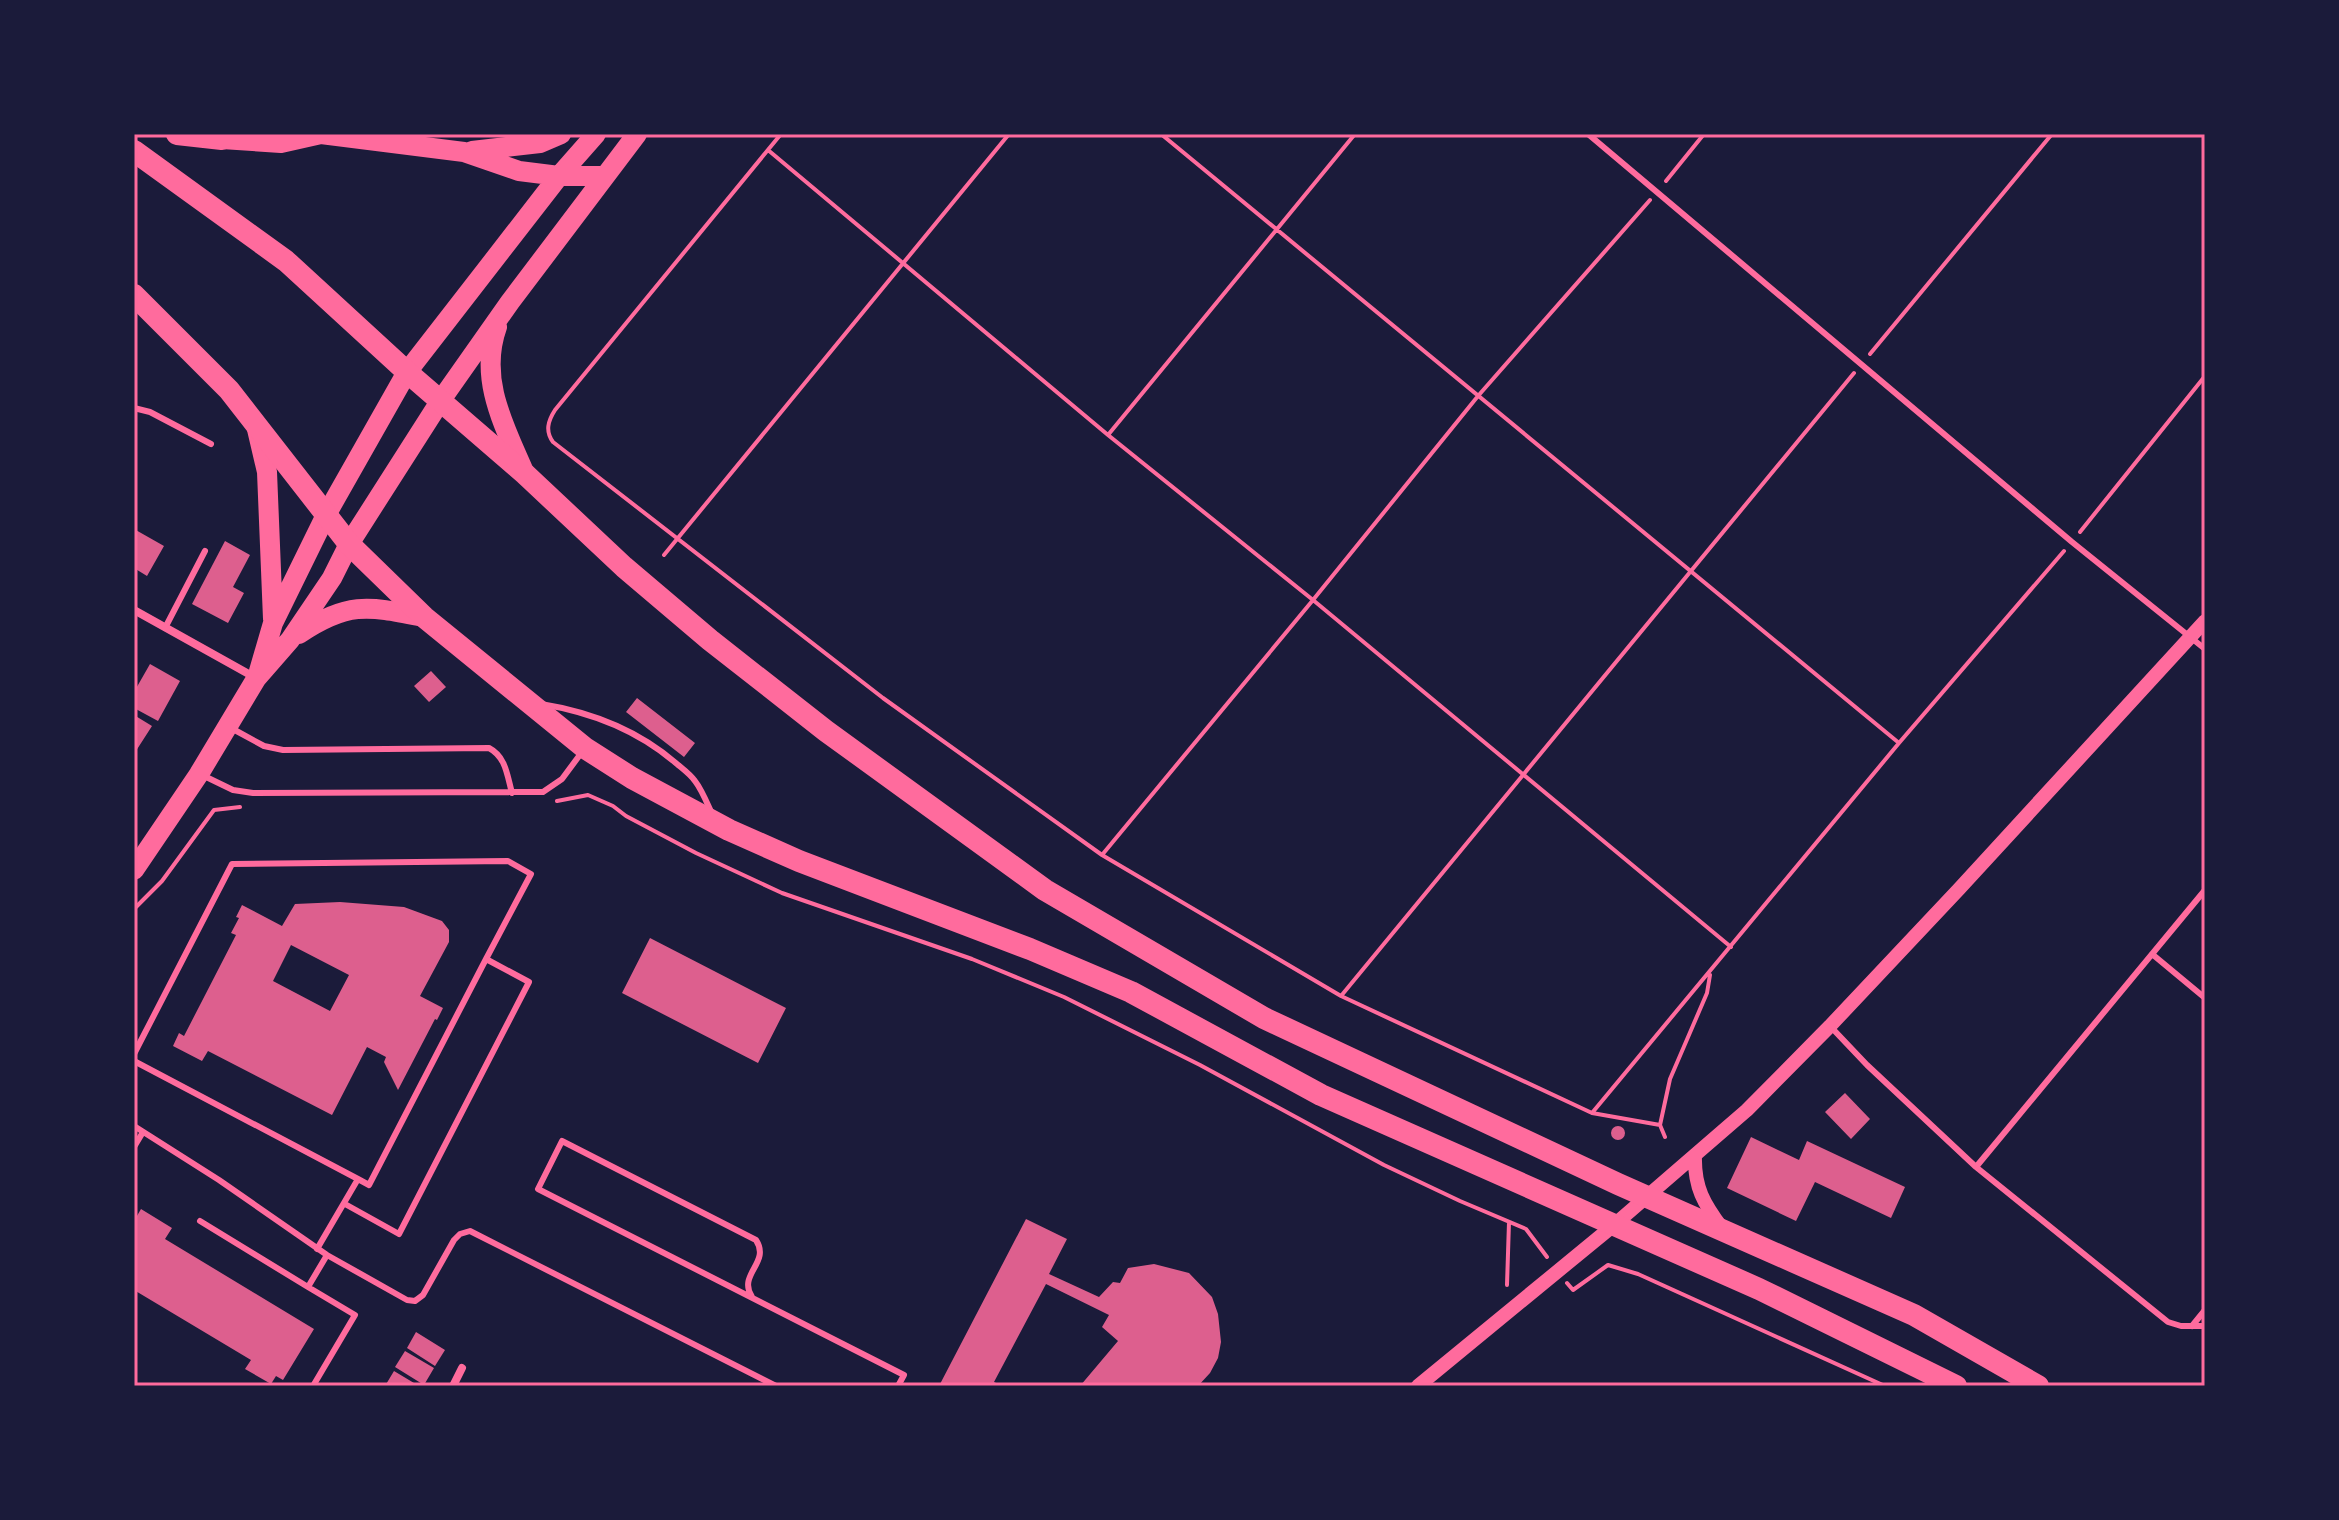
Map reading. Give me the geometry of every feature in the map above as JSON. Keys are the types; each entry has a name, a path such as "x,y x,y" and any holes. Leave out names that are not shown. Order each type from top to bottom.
{"highway":[{"path":"177,134 222,139"},
{"path":"134,151 286,261 525,474 624,567 742,666 1045,890 1264,1018 1645,1197 1914,1315 2038,1386"},
{"path":"134,295 229,390 349,544 424,617 585,748 632,778 718,824 799,861 1030,949 1131,992 1321,1095 1759,1289 1956,1386"}],"main road":[{"path":"222,139 281,143 320,134 464,152 519,171 559,176 604,176"},
{"path":"464,152 540,143 561,134"},
{"path":"256,679 273,623 326,515 407,372 559,176 596,134"},
{"path":"134,870 199,774 256,679 290,640 332,578 349,544 441,400 510,302 637,134"},
{"path":"510,302 495,332 490,381 498,410 525,474"},
{"path":"256,423 267,472 273,623"},
{"path":"290,640 312,625 348,610 370,607 424,617"}],"street":[{"path":"134,610 256,679"},
{"path":"1418,1386 1614,1225 1747,1110 1830,1026 2205,621"},
{"path":"1695,1156 1694,1171 1703,1203 1724,1231"},
{"path":"453,1386 462,1368"}],"lane":[{"path":"1588,134 2072,542 2205,649"},
{"path":"134,408 150,412 211,444"},
{"path":"165,628 205,551"},
{"path":"526,701 589,715 645,739 695,780 718,824"},
{"path":"228,726 261,745 283,750 489,748 498,753 504,762 512,793"},
{"path":"199,774 233,790 253,793 543,792 568,772 585,748"},
{"path":"134,1054 232,864 508,861 531,874 369,1185 134,1061"},
{"path":"1976,1167 2205,890"},
{"path":"2152,954 2205,998"},
{"path":"345,1204 399,1234 529,982 486,959"},
{"path":"1830,1026 1976,1167 2168,1322 2181,1326 2205,1326"},
{"path":"134,1126 219,1180 317,1249 398,1296 415,1301 430,1285 454,1240 470,1231 776,1386"},
{"path":"134,1147 143,1132"},
{"path":"752,1297 747,1283 760,1258 761,1251 756,1240 562,1141 538,1189 904,1375 898,1386"},
{"path":"317,1249 358,1179"},
{"path":"200,1221 355,1315 313,1386"},
{"path":"308,1287 327,1255"},
{"path":"2192,1326 2205,1310"}],"path":[{"path":"781,134 555,410 548,424 549,437 553,442 883,698 1102,855 1341,996 1592,1113 1660,1125"},
{"path":"664,555 1009,134"},
{"path":"1161,134 1899,743"},
{"path":"1108,435 1355,134"},
{"path":"1102,855 1478,396 1704,134"},
{"path":"1341,996 2052,134"},
{"path":"768,150 1108,435 1313,600 1731,947"},
{"path":"1592,1113 1899,743 2072,542 2205,376"},
{"path":"549,803 588,795 696,853 782,893 972,959 1064,997 1200,1065 1384,1165 1526,1229"},
{"path":"134,909 162,881 214,810 243,806"},
{"path":"1665,1137 1660,1125 1670,1079 1707,993 1710,973"},
{"path":"1507,1285 1509,1222"},
{"path":"1573,1290 1608,1265 1638,1274 1885,1386"}],"building":[{"path":"134,529 164,546 147,576 134,568"},
{"path":"225,541 250,555 233,587 244,593 228,623 192,604"},
{"path":"150,664 180,681 158,721 134,708 134,692"},
{"path":"431,671 446,687 429,702 414,686"},
{"path":"637,698 695,743 684,757 626,712"},
{"path":"134,715 152,726 134,754"},
{"path":"340,902 404,907 442,921 449,930 449,942 420,996 443,1008 398,1090 384,1062 386,1057 367,1047 332,1115 208,1051 202,1061 173,1046 179,1033 184,1036 236,935 231,933 242,905 282,926 295,904","holes":["291,945 349,975 330,1011 273,981"]},
{"path":"650,938 786,1008 758,1063 622,993"},
{"path":"1845,1093 1870,1119 1851,1139 1825,1112"},
{"path":"1618,1126 1625,1133 1618,1140 1611,1133"},
{"path":"1751,1137 1799,1160 1807,1141 1905,1187 1891,1218 1815,1182 1796,1221 1727,1188"},
{"path":"141,1209 172,1228 165,1239 314,1329 283,1380 276,1376 271,1384 245,1369 251,1360 134,1290 134,1221"},
{"path":"1026,1219 1067,1239 1049,1274 1099,1297 1113,1282 1120,1283 1128,1268 1154,1264 1189,1273 1212,1297 1218,1314 1221,1342 1218,1358 1210,1373 1198,1386 1080,1386 1118,1341 1102,1327 1109,1315 1046,1284 994,1382 1002,1386 939,1386"},
{"path":"416,1332 445,1350 435,1366 407,1348"},
{"path":"405,1351 434,1368 424,1385 395,1367"},
{"path":"394,1371 419,1386 385,1386"}]}
